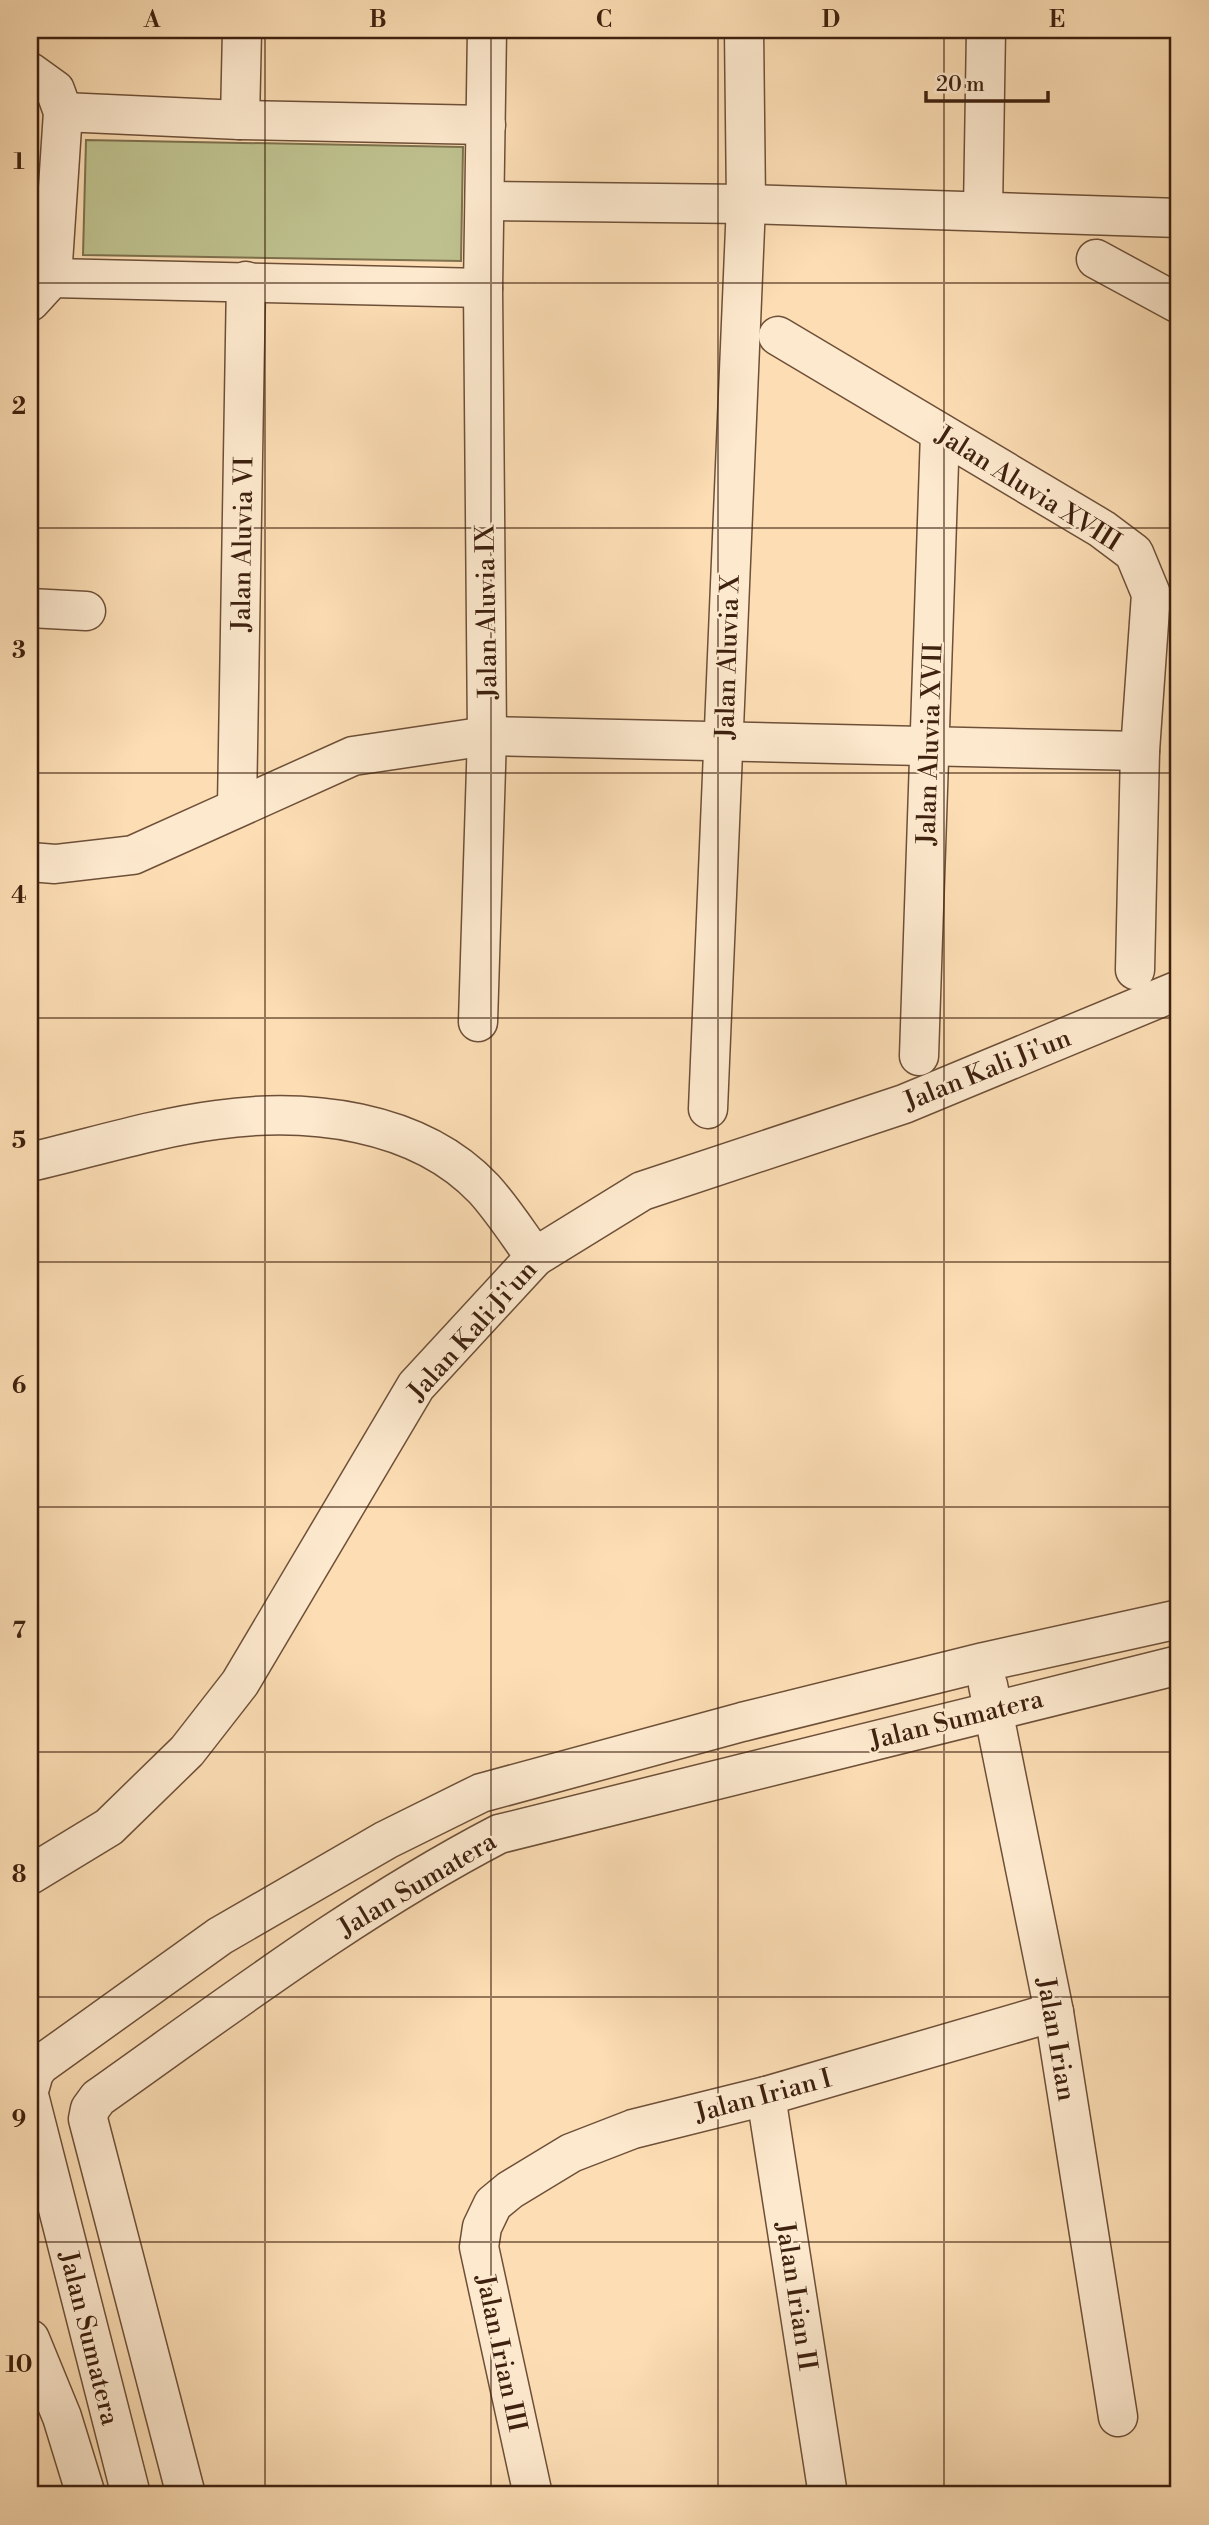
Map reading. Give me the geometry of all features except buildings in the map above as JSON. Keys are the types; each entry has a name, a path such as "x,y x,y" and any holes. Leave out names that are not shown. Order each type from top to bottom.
{"street":[{"path":"240,120 242,30"},
{"name":"Jalan Aluvia IX","path":"478,1022 487,736 483,288 486,30"},
{"name":"Jalan Aluvia X","path":"708,1109 746,204 744,30"},
{"path":"983,211 986,30"},
{"path":"30,72 55,90 63,112 45,171 41,290 246,281 483,288"},
{"path":"63,112 240,120 486,125"},
{"path":"485,201 746,204 1179,218"},
{"path":"1096,259 1179,304"},
{"name":"Jalan Aluvia VI","path":"237,806 246,281"},
{"name":"Jalan Aluvia XVIII","path":"778,337 1102,529 1138,559 1151,594 1140,751 1135,970"},
{"name":"Jalan Aluvia XVII","path":"919,1056 940,433"},
{"path":"30,608 86,611"},
{"path":"30,862 55,864 133,855 237,806 353,757 487,736 1140,751"},
{"name":"Jalan Kali Ji'un","path":"30,1875 109,1827 187,1751 240,1683 416,1386 535,1257 642,1191 904,1104 1179,990"},
{"path":"30,1162 216,1120 312,1115 391,1132 420,1143 450,1162 483,1188 535,1257"},
{"name":"Jalan Sumatera","path":"30,2087 40,2065 220,1936 386,1840 481,1793 742,1722 984,1662 1179,1619"},
{"name":"Jalan Irian","path":"984,1662 1054,2012 1118,2417"},
{"name":"Jalan Sumatera","path":"186,2495 88,2119 90,2109 98,2098 265,1980 416,1880 499,1834 993,1709 1179,1665"},
{"name":"Jalan Irian I","path":"490,2212 510,2190 571,2153 633,2129 766,2096 1054,2012"},
{"name":"Jalan Irian II","path":"766,2096 828,2495"},
{"name":"Jalan Sumatera","path":"30,2099 131,2495"},
{"name":"Jalan Irian III","path":"490,2212 482,2227 480,2247 533,2495"},
{"path":"30,2339 62,2417 86,2495"}],"green space":[{"path":"86,140 463,147 461,261 83,255"}]}
